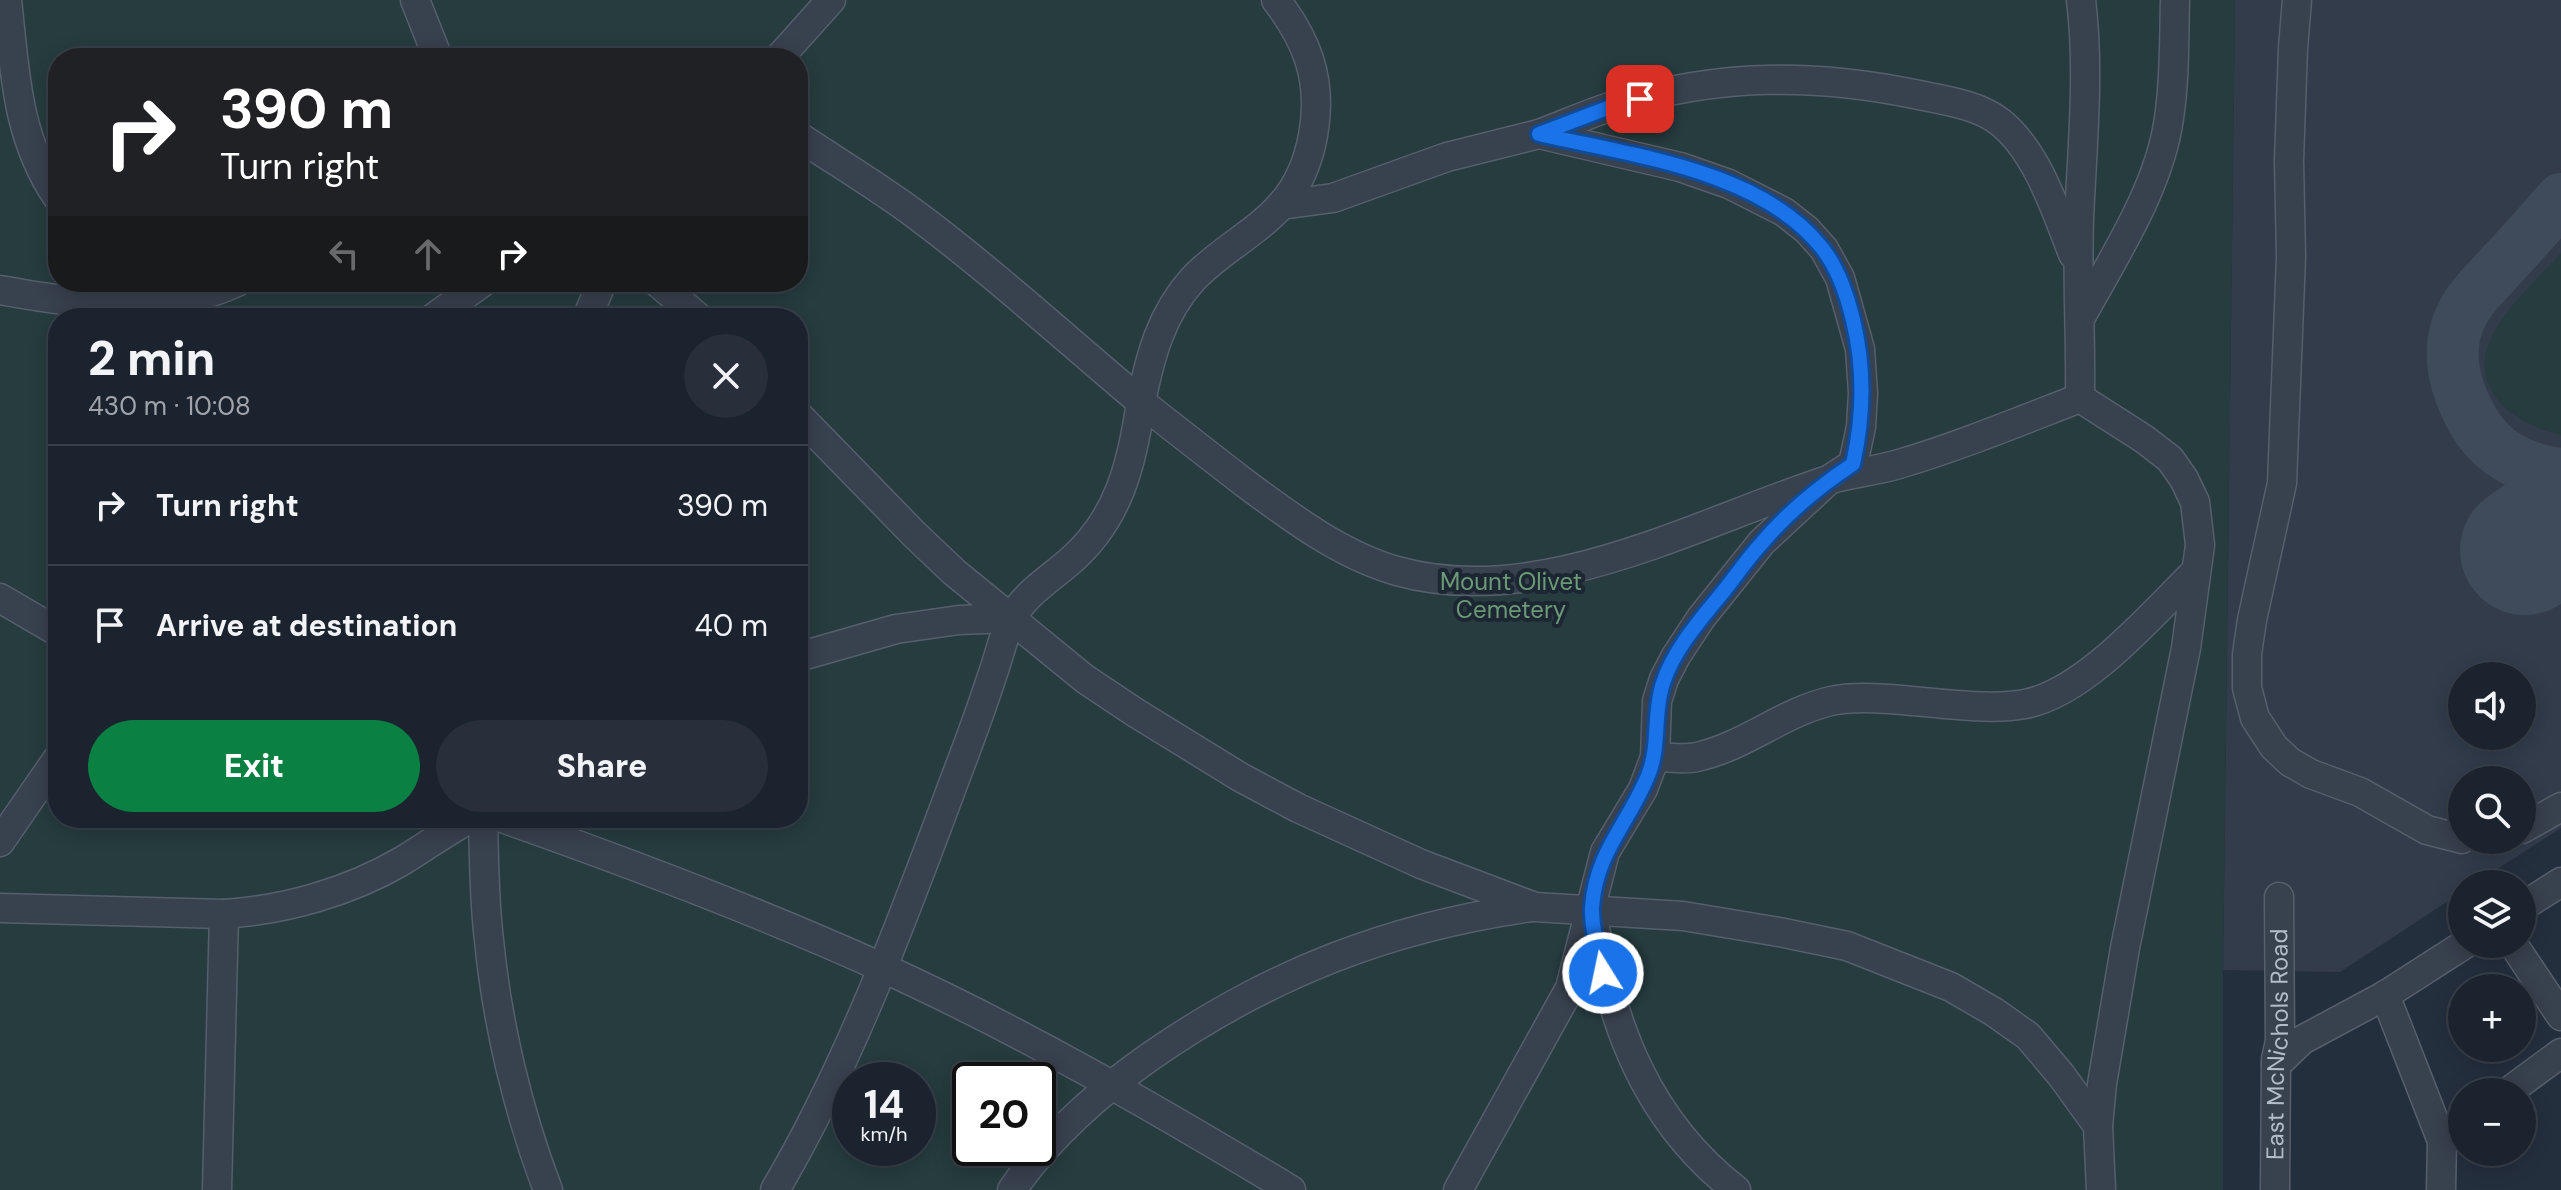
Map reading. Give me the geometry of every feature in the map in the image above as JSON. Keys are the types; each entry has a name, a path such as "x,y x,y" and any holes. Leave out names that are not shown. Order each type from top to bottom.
{"street":[{"path":"7,0 17,89 28,140 48,182"},
{"path":"415,0 434,48"},
{"path":"788,48 831,0"},
{"path":"775,1190 809,1128 883,968 1012,618 1042,583 1085,547 1115,506 1126,474 1154,343 1174,304 1193,278 1281,205 1298,180 1310,151 1315,115 1314,85 1310,59 1299,35 1276,0"},
{"path":"2080,398 2078,266 2085,42 2081,0"},
{"path":"2081,315 2143,200 2157,164 2169,120 2175,0"},
{"path":"2297,0 2292,64 2289,161 2291,257 2282,483 2252,620 2247,654 2247,688 2255,718 2274,747 2290,762 2311,774 2360,792 2427,830 2448,835"},
{"path":"1281,205 1333,198 1447,157 1539,134 1618,104 1662,93 1769,78 1824,79 1947,101 1983,112 1999,121 2015,137 2035,167 2078,266"},
{"path":"1458,1190 1570,988 1605,852 1643,789 1655,757 1657,701 1676,656 1701,618 1762,542 1830,479 1853,464 1861,427 1863,393 1860,349 1851,311 1840,278 1824,249 1807,230 1784,212 1729,184 1680,167 1539,134"},
{"path":"808,142 918,216 1141,402 1260,494 1320,535 1358,556 1398,571 1433,578 1478,581 1531,577 1623,555 1830,479 1898,465 2080,398"},
{"path":"0,290 69,300 123,293 168,303 211,292"},
{"path":"447,308 469,292"},
{"path":"669,292 687,308"},
{"path":"2080,398 2170,459 2195,502 2200,545 2186,648 2125,948 2102,1084 2098,1126 2101,1190"},
{"path":"808,425 954,572 1085,679 1136,713 1240,777 1298,808 1421,864 1535,907"},
{"path":"1655,757 1694,758 1727,748 1805,707 1836,699 1977,707 2025,704 2039,700 2077,682 2195,572"},
{"path":"0,598 48,626"},
{"path":"808,654 896,629 959,620 1012,618"},
{"path":"0,842 48,772"},
{"path":"2536,821 2561,807"},
{"path":"0,908 224,914 259,912 348,886 400,862 455,828"},
{"path":"483,828 488,939 496,997 519,1097 548,1190"},
{"path":"531,828 772,919 883,968 1110,1085 1291,1190"},
{"path":"2536,898 2561,882"},
{"name":"East McNichols Road","path":"2275,1190 2276,1065 2291,1036 2279,897"},
{"path":"1012,1190 1086,1106 1110,1085 1197,1023 1292,974 1355,948 1410,931 1535,907 1683,916 1847,946 1951,987 2028,1036 2098,1126"},
{"path":"1592,910 1612,1005 1656,1104 1700,1158 1736,1190"},
{"path":"217,1190 224,914"},
{"path":"2291,1036 2384,996 2448,955"},
{"path":"2522,958 2561,1016"},
{"path":"2385,995 2448,1126"},
{"path":"2527,1078 2561,1053"},
{"path":"2441,1190 2448,1154"}],"shaded area":[{"path":"2235,0 2561,0 2561,828 2536,844 2536,766 2448,766 2448,854 2521,854 2496,870 2448,870 2448,901 2340,972 2223,970"}],"green space":[{"name":"Mount Olivet Cemetery","path":"0,0 2235,0 2223,1190 0,1190"},
{"path":"2561,253 2561,435 2542,430 2509,411 2488,384 2485,367 2487,349 2496,329 2518,299"}],"taxiway":[{"path":"2561,199 2469,302 2453,341 2456,381 2480,431 2509,458 2561,474"}],"runway":[{"path":"2525,550 2561,525"}],"route":[{"path":"1603,973 1592,910 1597,882 1605,852 1643,789 1655,757 1657,701 1664,679 1701,618 1762,542 1830,479 1853,464 1861,427 1863,393 1860,349 1840,278 1824,249 1807,230 1784,212 1729,184 1680,167 1539,134 1618,104 1640,99"}]}
